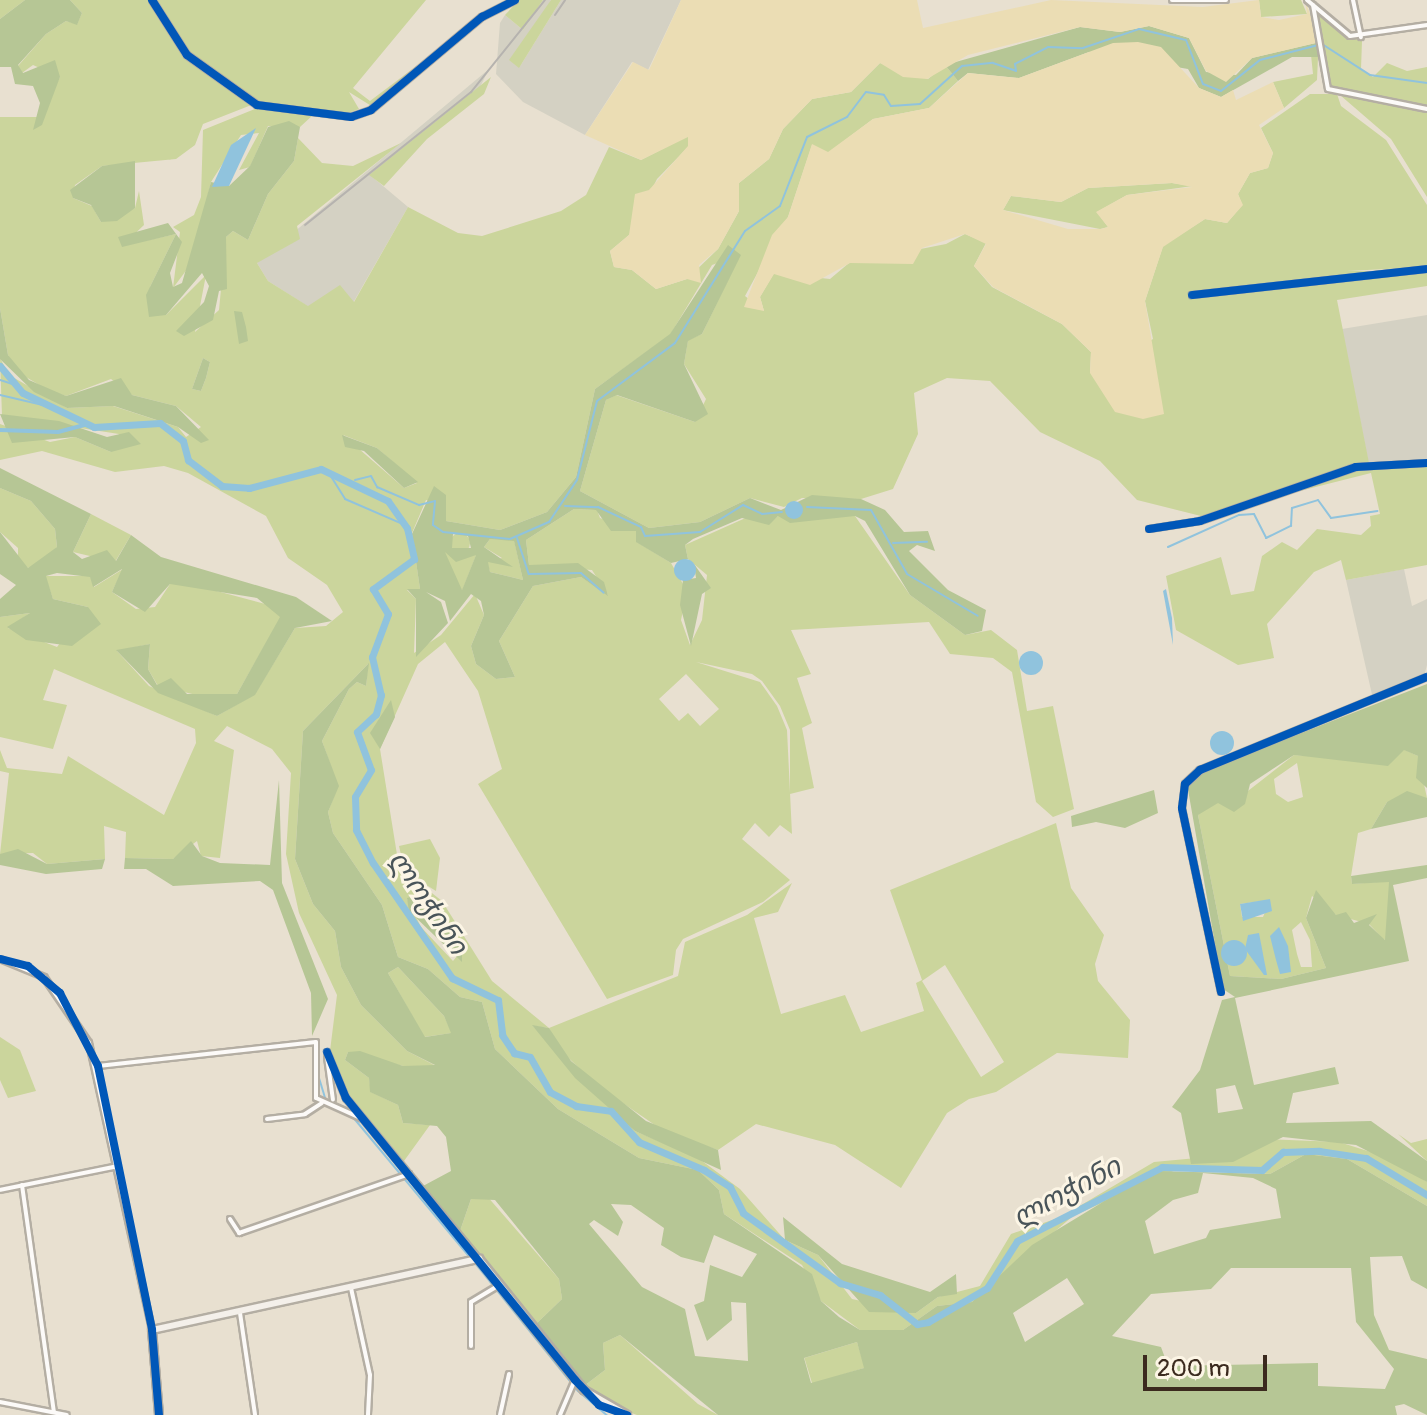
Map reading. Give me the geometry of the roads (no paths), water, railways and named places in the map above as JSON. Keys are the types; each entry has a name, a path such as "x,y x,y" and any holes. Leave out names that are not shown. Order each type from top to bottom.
{"street":[{"path":"152,0 187,55 257,105 351,117 371,110 482,17 515,0"},
{"path":"1172,0 1226,0"},
{"path":"1307,0 1361,38 1427,25"},
{"path":"1353,0 1361,38"},
{"path":"1313,5 1328,89 1427,109"},
{"path":"1192,295 1427,269"},
{"path":"1149,529 1200,521 1356,467 1427,463"},
{"path":"1221,992 1182,808 1185,784 1200,770 1427,677"},
{"path":"0,959 28,966 60,993 98,1066 152,1330 159,1415"},
{"path":"98,1066 316,1042 312,1085 322,1103"},
{"path":"333,1100 327,1052 363,1119 575,1380 599,1405 627,1415"},
{"path":"267,1119 305,1114 333,1100 363,1119"},
{"path":"0,1190 118,1166"},
{"path":"230,1219 239,1233 409,1174"},
{"path":"22,1185 56,1413"},
{"path":"152,1330 479,1259"},
{"path":"471,1346 473,1299 499,1285"},
{"path":"350,1287 370,1375 368,1415"},
{"path":"240,1313 255,1415"},
{"path":"500,1415 509,1374"},
{"path":"560,1415 575,1380"},
{"path":"0,1402 67,1415"}],"water":[{"path":"256,128 229,186 212,187 231,145"},
{"path":"794,501 803,510 794,519 785,510"},
{"path":"685,559 693,562 696,570 693,578 685,581 677,578 674,570 677,562"},
{"path":"1166,589 1172,618 1173,645 1163,591"},
{"path":"1031,651 1039,655 1043,663 1039,671 1031,675 1023,671 1019,663 1023,655"},
{"path":"1222,731 1231,734 1234,743 1231,752 1222,755 1213,752 1210,743 1213,734"},
{"path":"1270,899 1272,911 1243,921 1240,904"},
{"path":"1279,927 1288,946 1291,972 1280,974 1270,936"},
{"path":"1259,933 1267,975 1245,949 1248,935"},
{"path":"1234,940 1243,944 1247,953 1243,962 1234,966 1225,962 1221,953 1225,944"}],"waterway":[{"path":"355,480 371,476 377,487 419,505 435,501 433,525 443,532 510,539 549,522 577,480 597,401 675,343 745,231 780,206 807,137 847,117 866,92 884,95 891,106 920,104 962,66 993,63 1016,71 1015,64 1048,47 1083,48 1139,29 1186,40 1203,84 1221,91 1260,60 1322,44 1370,75 1427,83"},
{"name":"ლოჭინი","path":"0,366 23,393 94,427 160,423 183,441 188,460 222,486 249,488 321,469 388,501 407,528 414,559 373,589 388,614 372,657 381,695 376,714 357,732 371,770 355,797 356,830 373,863 452,978 498,1000 502,1035 514,1053 530,1057 550,1092 576,1106 611,1111 639,1142 704,1170 730,1187 743,1213 840,1283 880,1295 917,1324 928,1322 987,1288 1017,1241 1162,1167 1262,1170 1283,1152 1319,1151 1366,1158 1427,1195"},
{"path":"0,380 12,384"},
{"path":"0,395 56,408"},
{"path":"0,430 58,432 88,424"},
{"path":"327,470 345,499 405,525"},
{"path":"1168,547 1239,515 1254,514 1266,538 1291,526 1292,508 1318,500 1331,518 1377,511"},
{"path":"565,506 598,507 641,527 645,536 700,532 743,505 762,514 782,512"},
{"path":"807,507 871,510 907,574 978,616"},
{"path":"517,538 529,574 581,573 604,593"},
{"path":"893,543 927,542"},
{"path":"319,1078 326,1101"},
{"path":"352,1116 471,1259"},
{"path":"475,1263 578,1391 607,1415"}],"railway":[{"path":"305,225 471,92 545,0"},
{"path":"555,15 565,0"}]}
